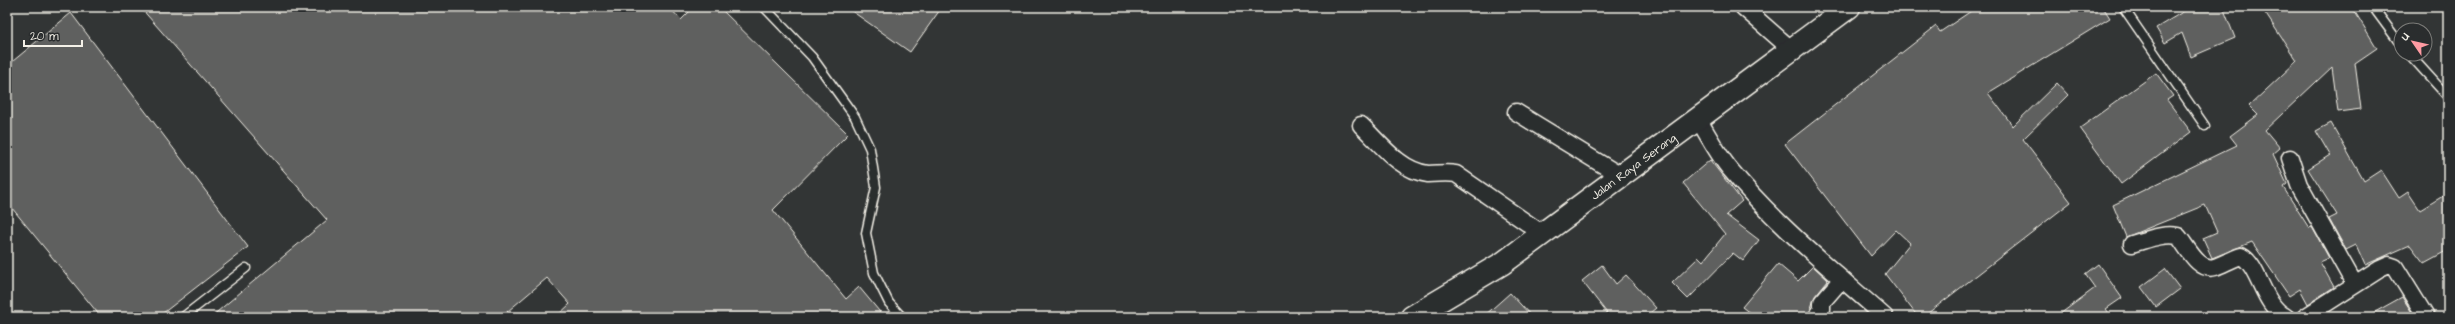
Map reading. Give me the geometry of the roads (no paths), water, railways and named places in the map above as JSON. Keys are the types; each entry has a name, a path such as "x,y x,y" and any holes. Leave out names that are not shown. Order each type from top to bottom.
{"highway":[{"name":"Jalan Raya Serang","path":"1412,317 1503,263 1849,7"}],"street":[{"path":"1743,7 1792,50"},
{"path":"1516,112 1621,176"},
{"path":"1698,119 1728,167 1752,194 1791,235 1885,317"},
{"path":"1361,125 1404,164 1429,174 1444,172 1456,174 1543,234"},
{"path":"2290,158 2299,186 2355,286"},
{"path":"2132,244 2170,235 2178,236 2194,258 2204,266 2214,267 2241,256 2246,258 2276,313 2286,317"},
{"path":"2305,317 2380,269 2389,265 2395,267 2426,317"},
{"path":"1817,317 1822,309 1822,302 1842,279"}],"lane":[{"path":"764,7 812,57 856,117 870,149 876,187 866,233 874,273 889,303 902,317"},
{"path":"2123,7 2205,126"},
{"path":"2373,7 2393,34"},
{"path":"2416,62 2448,97"},
{"path":"183,317 246,268"}]}
